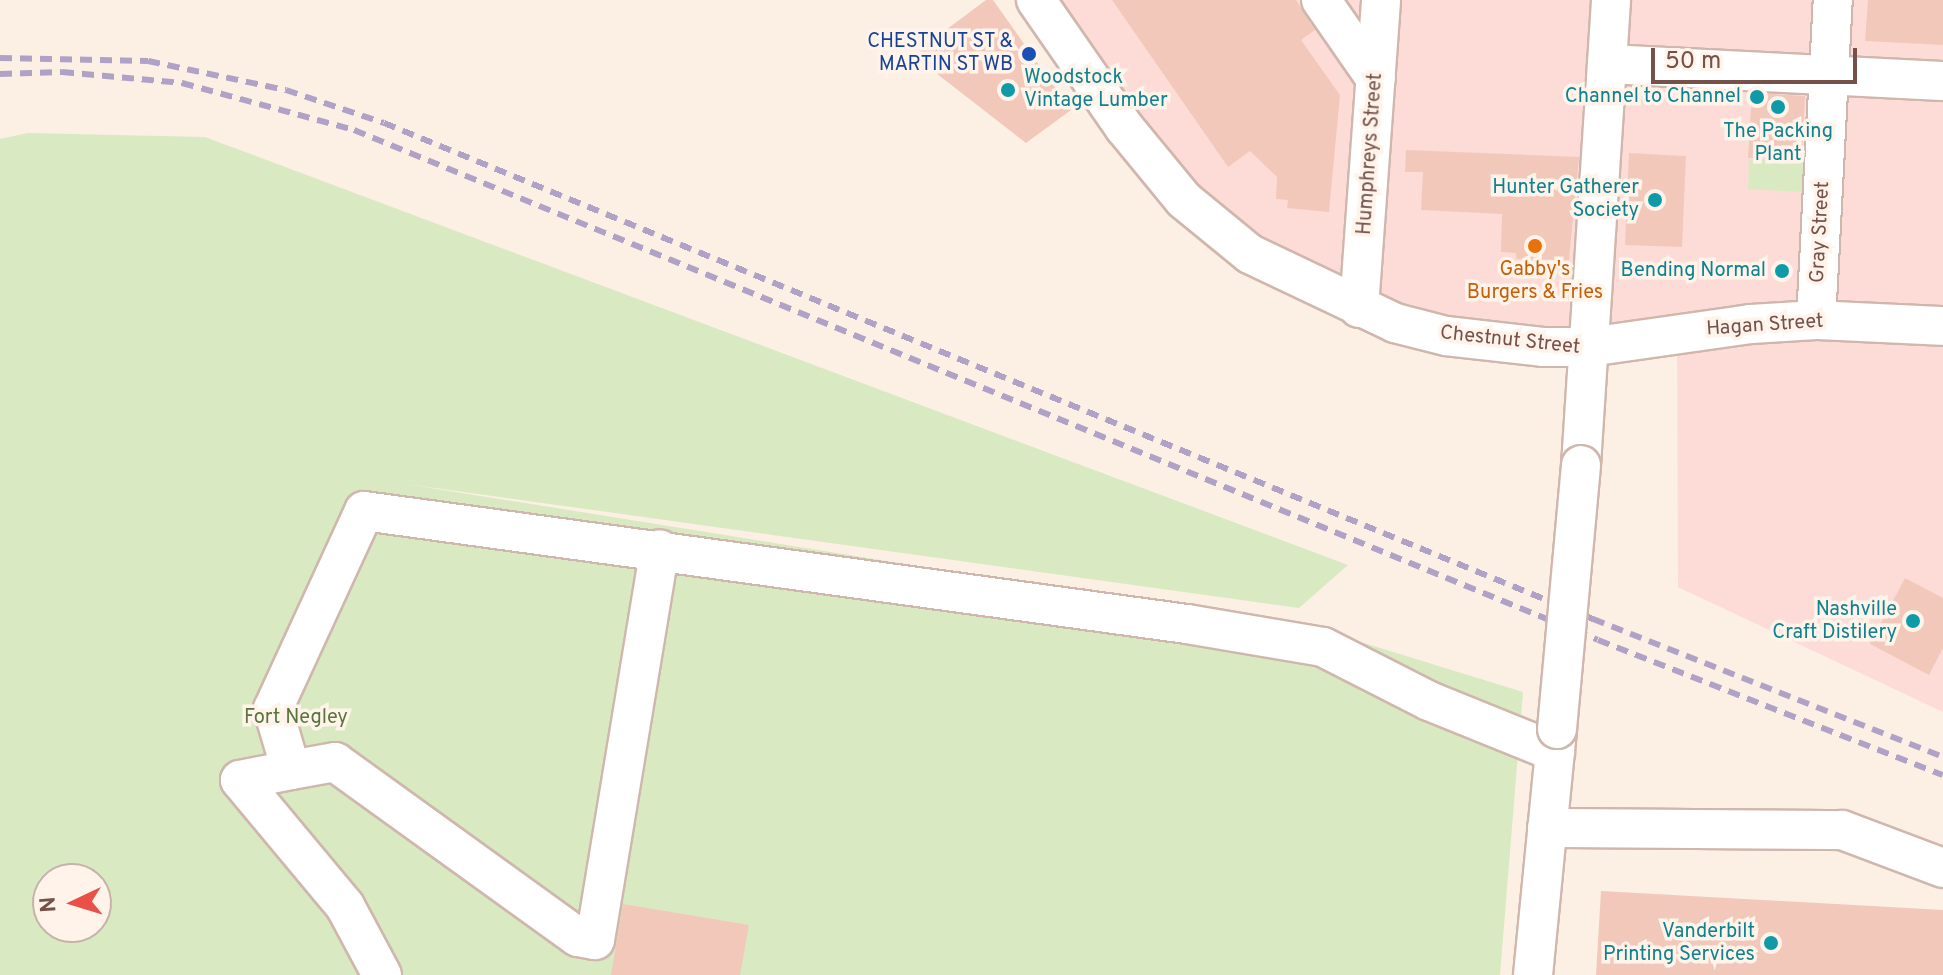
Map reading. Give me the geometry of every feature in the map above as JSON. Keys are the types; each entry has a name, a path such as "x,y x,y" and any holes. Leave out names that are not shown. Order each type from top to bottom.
{"street":[{"name":"Chestnut Street","path":"1036,0 1124,127 1184,200 1250,254 1395,323 1446,336 1542,347 1589,347 1581,465 1533,975"},
{"path":"1321,0 1376,79"},
{"name":"Humphreys Street","path":"1359,308 1381,0"},
{"path":"1589,347 1611,0"},
{"name":"Gray Street","path":"1816,320 1833,0"},
{"path":"1607,64 1943,81"},
{"name":"Hagan Street","path":"1589,347 1751,324 1816,320 1943,326"},
{"path":"291,770 273,709 364,511 660,549 1187,624 1323,647 1429,701 1556,741"},
{"path":"382,975 345,906 240,780 335,762 578,937 595,940 660,549"},
{"path":"1547,828 1842,830 1943,868"}],"shaded area":[{"path":"1036,0 1943,0 1943,712 1678,587 1677,333 1446,336 1250,254"}],"green space":[{"name":"Fort Negley","path":"28,133 205,137 1348,565 1299,608 406,484 1325,631 1523,692 1500,975 0,975 0,139"},
{"path":"1749,159 1804,161 1802,192 1748,189"}],"building":[{"name":"Woodstock Vintage Lumber","path":"986,0 993,0 1071,110 1026,143 932,70 919,50"},
{"path":"1112,0 1296,0 1315,30 1301,40 1340,95 1329,212 1287,208 1288,200 1276,199 1277,177 1250,151 1228,167"},
{"path":"1868,0 1943,0 1943,45 1865,41"},
{"name":"The Packing Plant","path":"1752,93 1805,96 1802,154 1748,158"},
{"path":"1406,150 1579,157 1569,260 1516,259 1516,253 1501,252 1502,214 1421,210 1423,172 1405,172"},
{"name":"Hunter Gatherer Society","path":"1629,153 1686,156 1682,247 1625,245"},
{"name":"Nashville Craft Distilery","path":"1905,578 1943,598 1943,648 1929,675 1870,644"},
{"name":"Vanderbilt Printing Services","path":"1601,891 1943,910 1943,975 1596,975"},
{"path":"623,904 749,925 740,975 611,975"}],"railway":[{"path":"0,58 148,61 286,90 384,123 1593,619 1943,757"},
{"path":"0,74 62,72 182,83 354,130 1598,640 1943,775"}],"place":[{"name":"CHESTNUT ST & MARTIN ST WB","path":"1029,54"},
{"name":"Woodstock Vintage Lumber","path":"1008,90"},
{"name":"Channel to Channel","path":"1757,97"},
{"name":"The Packing Plant","path":"1778,107"},
{"name":"Hunter Gatherer Society","path":"1655,200"},
{"name":"Gabby's Burgers & Fries","path":"1535,246"},
{"name":"Bending Normal","path":"1782,271"},
{"name":"Nashville Craft Distilery","path":"1913,621"},
{"name":"Vanderbilt Printing Services","path":"1771,943"}]}
